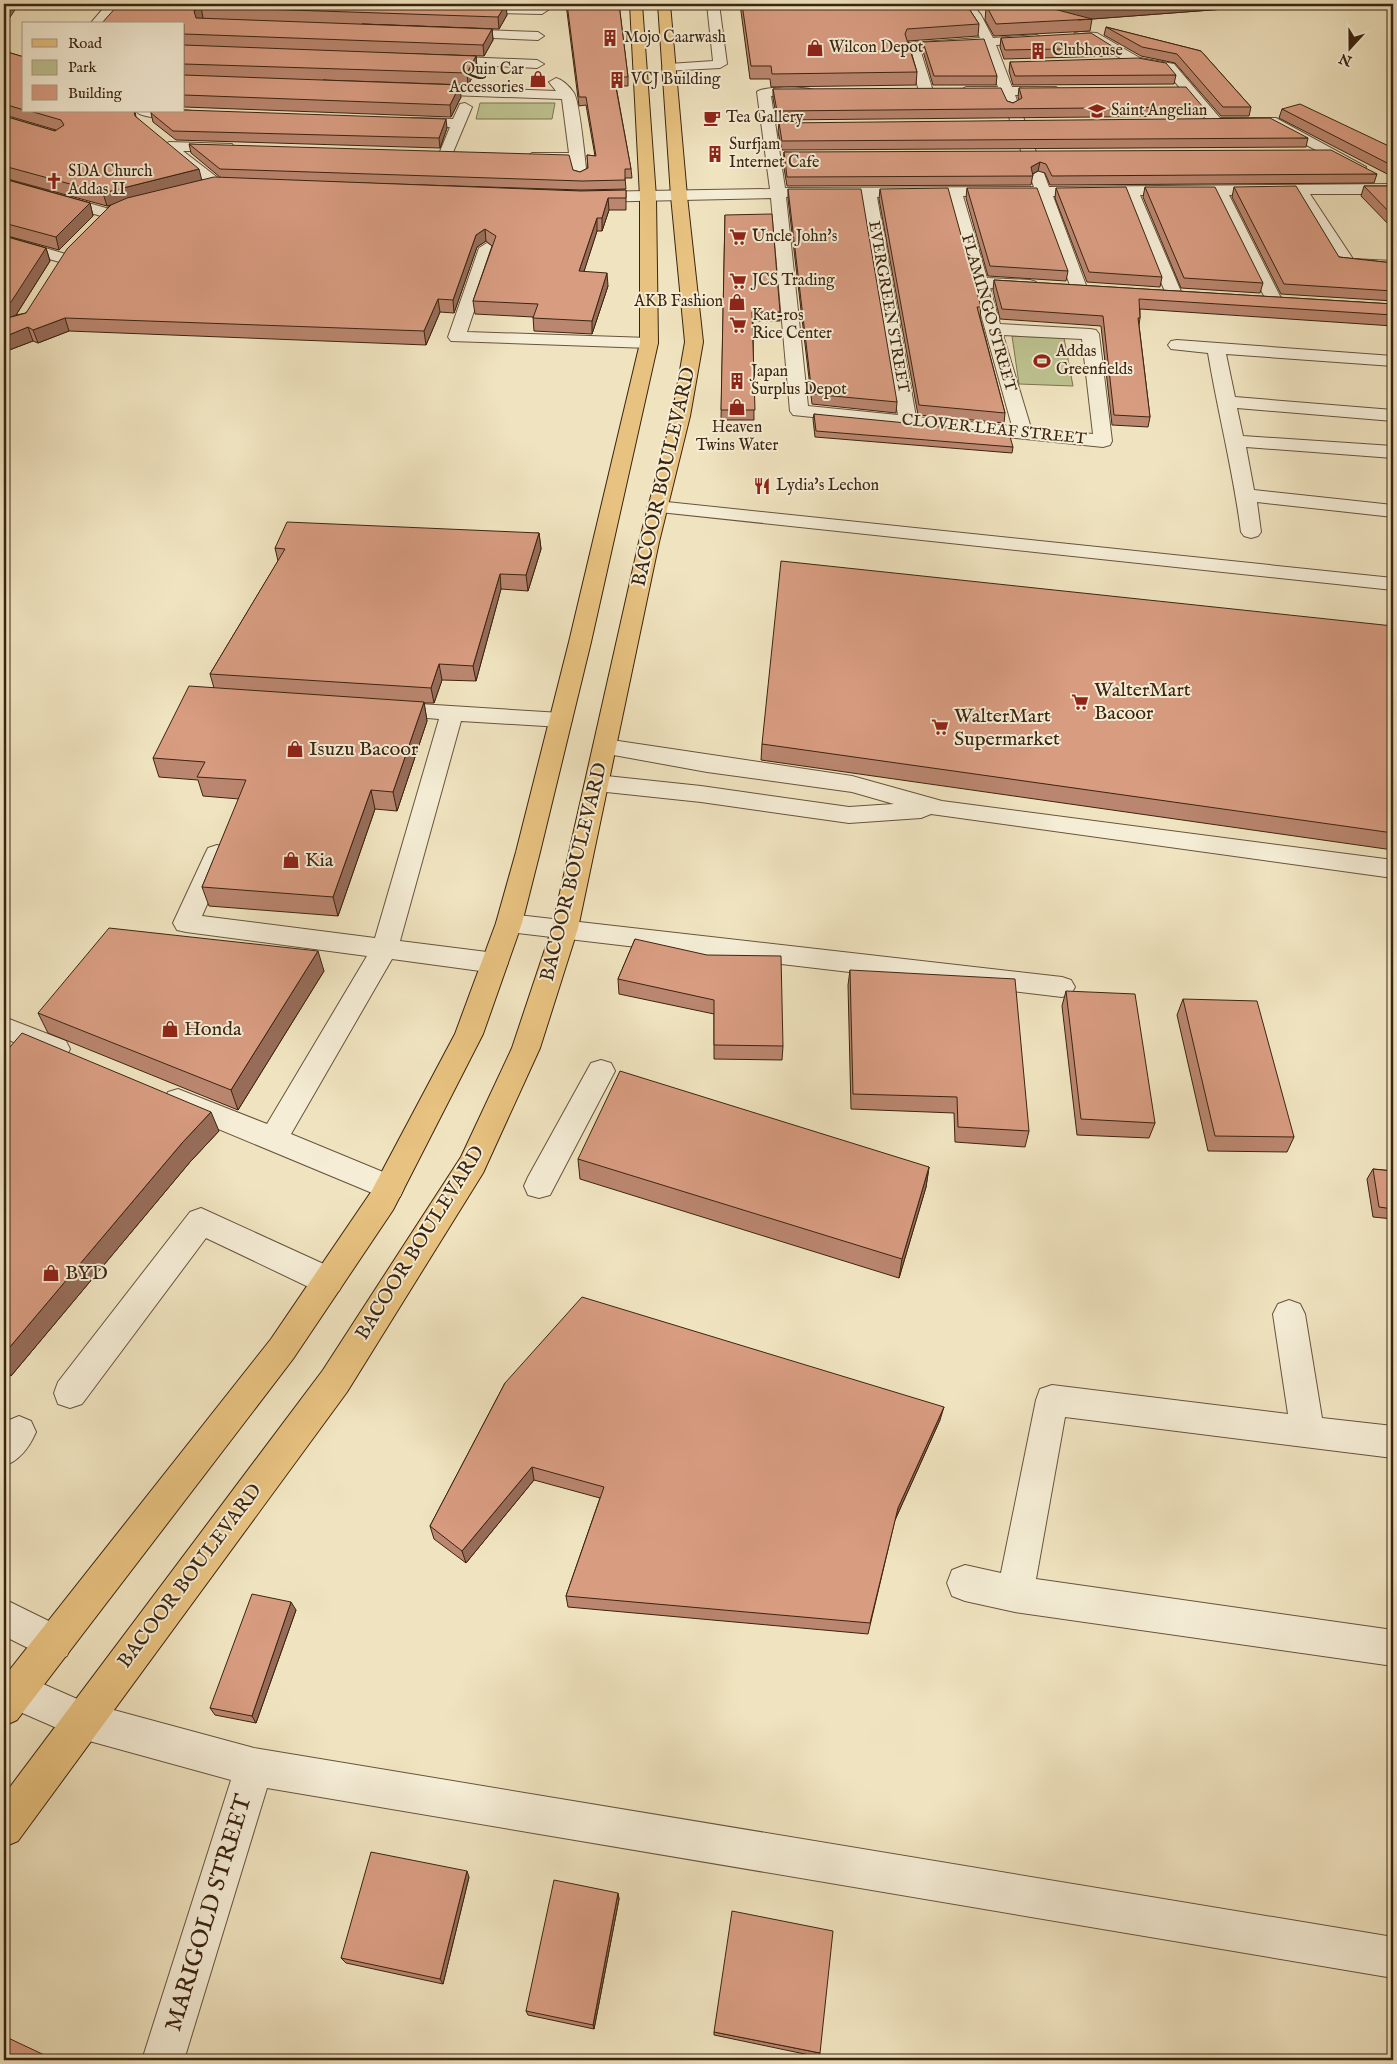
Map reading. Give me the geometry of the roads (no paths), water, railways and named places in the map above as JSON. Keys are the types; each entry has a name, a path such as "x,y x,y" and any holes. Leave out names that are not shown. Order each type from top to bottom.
{"main road":[{"path":"10,1699 282,1349 389,1188 469,1034 509,923 561,720 649,343 648,197 636,4"},
{"name":"BACOOR BOULEVARD","path":"4,1827 335,1381 473,1164 526,1048 564,928 657,507 681,416 694,342 679,196 664,4"}],"street":[{"path":"98,22 112,4"},
{"path":"669,68 720,64 713,4"},
{"path":"965,4 980,14 988,42 1002,64 1007,91 1079,288"},
{"path":"455,8 542,7 538,36 538,64"},
{"path":"439,32 538,36"},
{"path":"926,91 912,46 1092,36 1136,61"},
{"path":"429,60 538,64 568,95 578,158 577,197 778,193 1393,189"},
{"path":"1106,62 1136,61 1168,67 1216,122"},
{"path":"412,90 568,95"},
{"path":"907,92 1074,90"},
{"path":"1169,90 1188,90"},
{"path":"465,155 441,154 458,124 471,92"},
{"path":"778,193 778,156 774,126 764,92 821,92"},
{"path":"144,116 203,114"},
{"path":"399,121 458,124"},
{"path":"1196,122 1271,122 1393,185"},
{"path":"1000,124 1038,124"},
{"path":"156,135 217,184"},
{"path":"169,146 238,148"},
{"path":"1302,153 1331,153"},
{"path":"1010,155 1050,154"},
{"path":"522,156 578,158"},
{"path":"4,183 108,213"},
{"path":"200,188 217,184 237,185"},
{"path":"1219,190 1274,300"},
{"path":"1300,190 1348,264 1393,266"},
{"path":"1131,191 1174,294"},
{"name":"FLAMINGO STREET","path":"954,192 1023,433"},
{"name":"CLOVER LEAF STREET","path":"778,193 799,412 1103,441 1090,334 993,329"},
{"name":"EVERGREEN STREET","path":"869,193 908,422"},
{"path":"95,226 108,213 125,206"},
{"path":"4,241 63,258"},
{"path":"53,274 63,258 76,245"},
{"path":"487,248 457,337 649,343"},
{"path":"979,282 1098,289"},
{"path":"1155,293 1192,295"},
{"path":"1256,299 1294,302"},
{"path":"1177,345 1393,361"},
{"path":"1216,348 1225,402 1247,495 1251,532"},
{"path":"1225,402 1393,415"},
{"path":"1234,441 1393,452"},
{"path":"1247,495 1393,511"},
{"path":"657,507 1026,544 1393,584"},
{"path":"365,708 561,720"},
{"path":"273,1139 385,949 452,714"},
{"path":"605,747 852,784 942,809 1393,869"},
{"path":"792,807 799,777"},
{"path":"597,783 849,815 942,809"},
{"path":"220,847 186,923 495,963"},
{"path":"509,923 1062,987"},
{"path":"4,1027 84,1061"},
{"path":"539,1186 601,1071"},
{"path":"156,1090 389,1188"},
{"path":"70,1393 201,1221 328,1281"},
{"path":"1290,1314 1308,1432"},
{"path":"1015,1594 1052,1400 1393,1442"},
{"path":"965,1583 1015,1594 1393,1648"},
{"path":"4,1616 54,1643"},
{"path":"10,1699 254,1766 1393,1958"},
{"name":"MARIGOLD STREET","path":"163,2060 254,1766"}],"place":[{"name":"Mojo Caarwash","path":"610,38"},
{"name":"Wilcon Depot","path":"815,48"},
{"name":"Clubhouse","path":"1038,51"},
{"name":"Quin Car Accessories","path":"538,79"},
{"name":"VCJ Building","path":"617,80"},
{"name":"Saint Angelian","path":"1097,111"},
{"name":"Tea Gallery","path":"712,118"},
{"name":"Surfjam Internet Cafe","path":"715,154"},
{"name":"SDA Church Addas II","path":"54,181"},
{"name":"Uncle John's","path":"738,237"},
{"name":"JCS Trading","path":"738,281"},
{"name":"AKB Fashion","path":"737,302"},
{"name":"Kat-ros Rice Center","path":"738,325"},
{"name":"Addas Greenfields","path":"1042,361"},
{"name":"Japan Surplus Depot","path":"737,381"},
{"name":"Heaven Twins Water","path":"737,407"},
{"name":"Lydia's Lechon","path":"762,486"},
{"name":"WalterMart Bacoor","path":"1080,702"},
{"name":"WalterMart Supermarket","path":"940,727"},
{"name":"Isuzu Bacoor","path":"295,749"},
{"name":"Kia","path":"291,860"},
{"name":"Honda","path":"170,1029"},
{"name":"BYD","path":"51,1273"}]}
